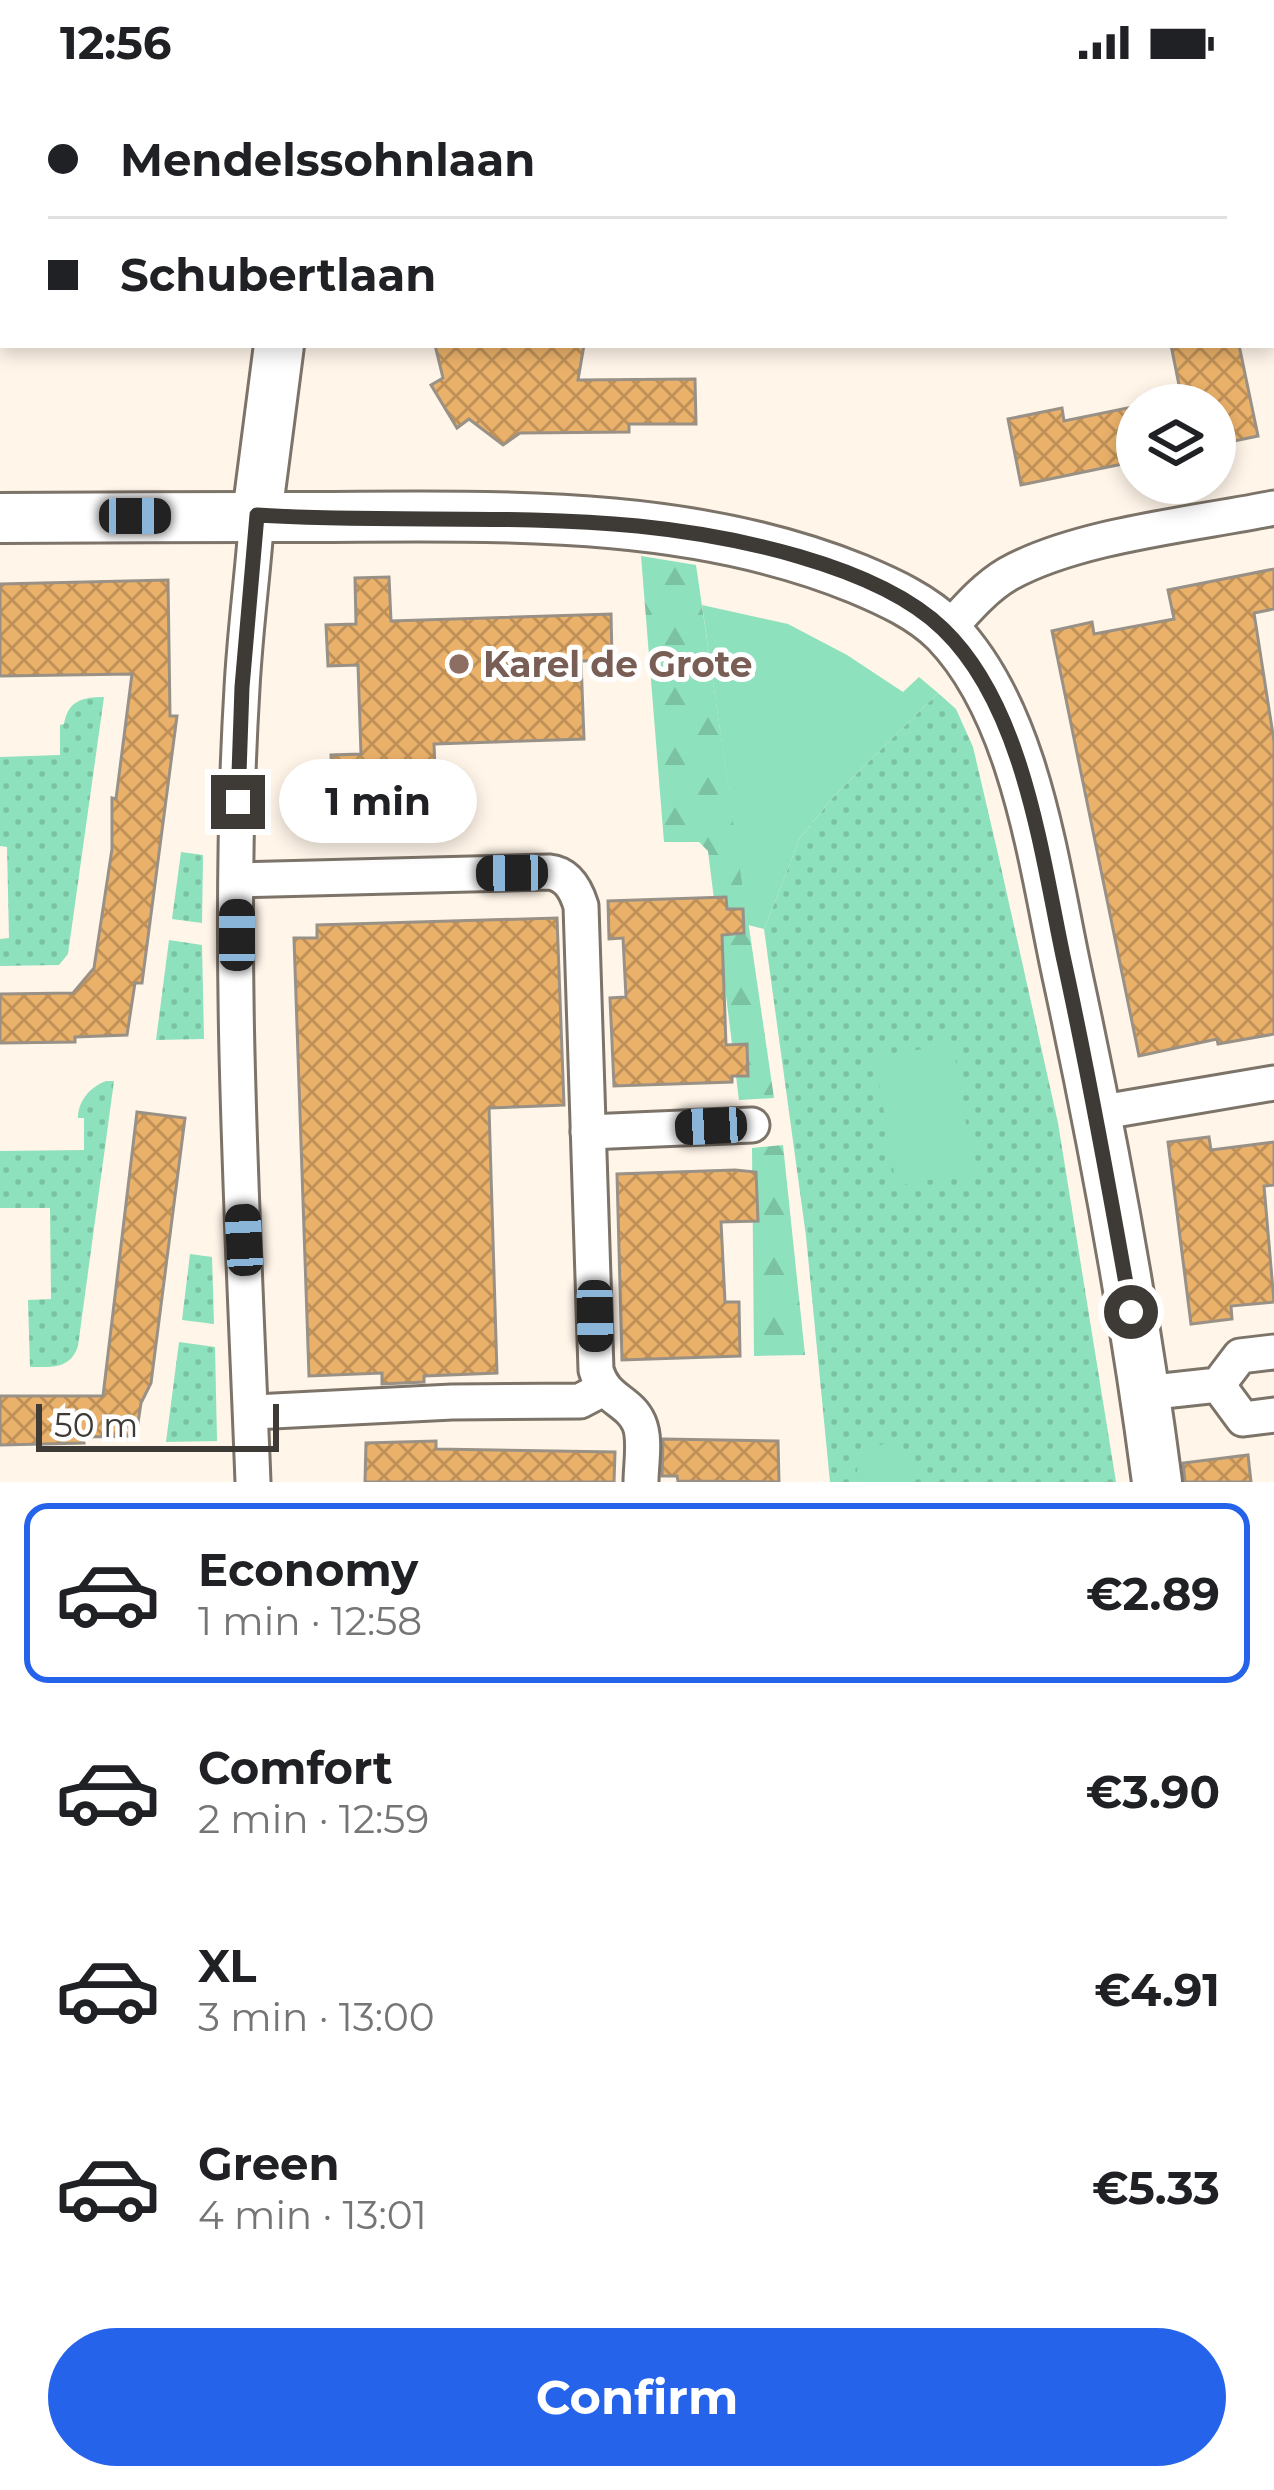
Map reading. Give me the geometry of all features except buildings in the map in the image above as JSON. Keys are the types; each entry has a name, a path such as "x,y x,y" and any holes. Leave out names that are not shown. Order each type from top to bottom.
{"street":[{"path":"253,1482 236,1069 237,880 242,687 257,515 280,348"},
{"path":"946,632 975,599 1008,574 1072,548 1274,508"},
{"path":"0,518 257,515 640,526 745,542 803,559 883,590 946,632 990,695 1023,780 1097,1113 1157,1482"},
{"path":"237,880 549,872 572,885 581,906 596,1370 603,1389 634,1414 642,1428 641,1482"},
{"path":"1097,1113 1274,1083"},
{"path":"588,1132 752,1125"},
{"path":"1145,1393 1218,1385 1240,1356 1274,1352"},
{"path":"1218,1385 1244,1419 1274,1415"},
{"path":"252,1412 580,1401 603,1389"}],"green space":[{"path":"641,556 696,565 774,1098 739,1100 708,851 699,842 664,842"},
{"path":"702,605 788,624 903,692 919,677 938,693 834,796 800,838 764,929 748,925"},
{"path":"938,693 956,709 973,747 998,854 1058,1123 1116,1482 830,1482 806,1236 764,929 800,838 834,796"},
{"path":"104,697 68,954 59,965 0,966 0,939 9,938 7,847 0,846 0,757 60,755 60,725 69,710 83,699"},
{"path":"181,852 203,855 202,923 172,919"},
{"path":"169,940 202,945 204,1039 156,1040"},
{"path":"953,1044 974,1172 896,1186 875,1057"},
{"path":"114,1081 78,1346 65,1363 30,1367 28,1300 51,1299 50,1208 0,1208 0,1151 84,1150 80,1106 90,1091"},
{"path":"783,1145 805,1355 754,1356 752,1148"},
{"path":"190,1254 212,1257 214,1324 182,1320"},
{"path":"179,1342 215,1347 217,1441 166,1442"},
{"path":"888,1443 908,1458 913,1482 859,1482 857,1467 863,1456"}],"place":[{"name":"Karel de Grote","path":"459,664"}],"route":[{"path":"238,802 242,687 257,515 462,517 640,526 745,542 803,559 883,590 917,609 958,645 990,695 1023,780 1097,1113 1131,1312"}]}
